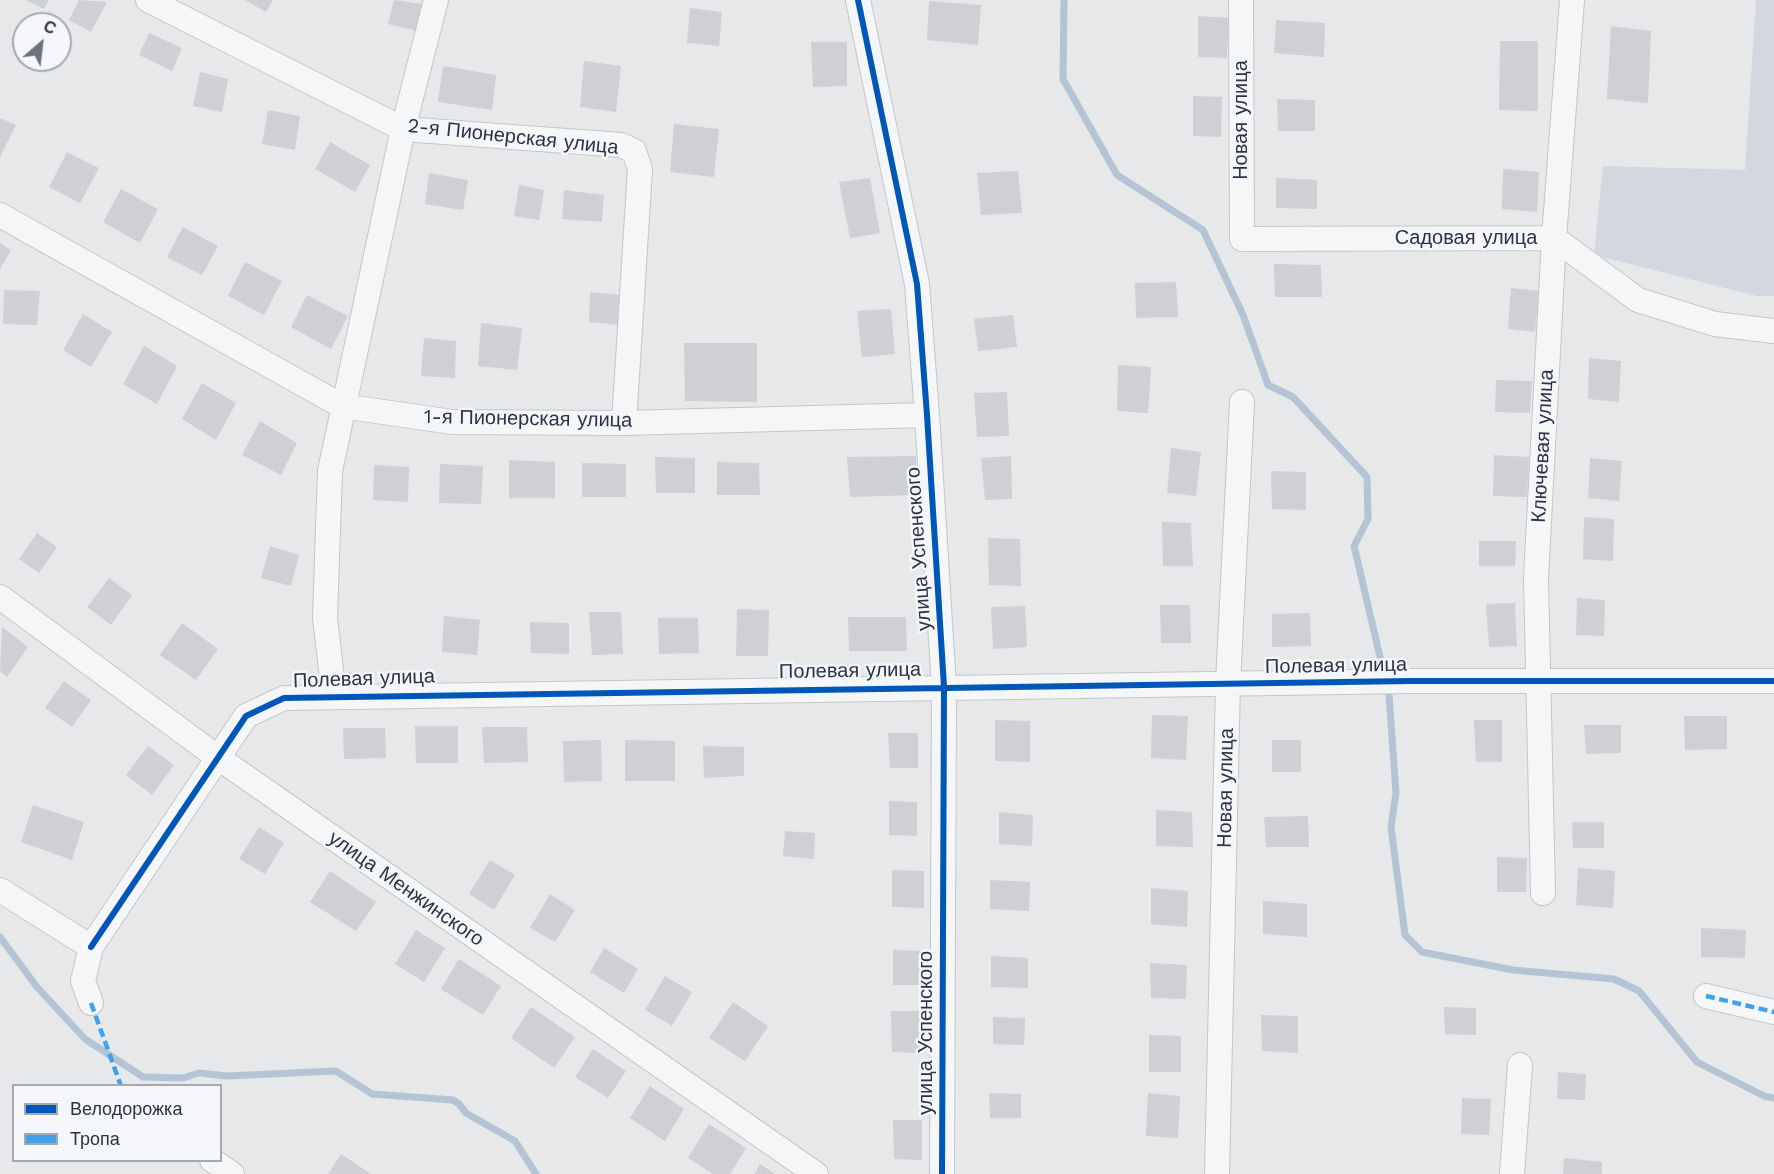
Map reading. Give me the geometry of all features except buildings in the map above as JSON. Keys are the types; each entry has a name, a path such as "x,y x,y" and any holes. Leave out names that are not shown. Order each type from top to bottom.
{"street":[{"name":"2-я Пионерская улица","path":"148,0 404,129 621,146 634,151 640,169 624,423"},
{"path":"334,695 326,618 330,471 342,406 404,129 436,0"},
{"name":"улица Успенского","path":"858,0 917,284 927,415 944,687 942,1174"},
{"name":"Новая улица","path":"1241,0 1242,240"},
{"name":"Ключевая улица","path":"1544,893 1536,578 1554,238 1572,0"},
{"name":"1-я Пионерская улица","path":"0,215 342,406 452,422 624,423 927,415"},
{"name":"Садовая улица","path":"1242,240 1554,238 1638,300 1715,324 1774,331"},
{"name":"Новая улица","path":"1217,1174 1228,683 1242,402"},
{"name":"улица Менжинского","path":"0,597 217,757 816,1174"},
{"name":"Полевая улица","path":"91,947 246,716 284,698 334,695 1228,683 1774,681"},
{"path":"0,890 91,947 83,981 91,1003"},
{"path":"1706,996 1774,1012"},
{"path":"1512,1174 1520,1065"},
{"path":"214,1162 232,1174"}],"shaded area":[{"path":"1756,0 1774,0 1774,296 1757,296 1594,255 1603,166 1745,170"}],"waterway":[{"path":"1064,0 1063,79 1117,175 1203,230 1243,315 1268,385 1293,397 1367,477 1368,519 1354,546 1389,695 1396,793 1391,827 1405,935 1422,952 1513,970 1614,979 1639,991 1697,1062 1764,1096 1774,1098"},
{"path":"0,937 37,987 85,1039 143,1077 183,1078 199,1073 227,1076 336,1071 372,1094 453,1100 466,1113 515,1141 536,1174"}],"marked path":[{"path":"1706,996 1774,1012"},
{"path":"91,1003 120,1084"}],"cycle path":[{"path":"858,0 917,284 927,415 944,687 942,1174"},
{"path":"91,947 246,716 284,698 1409,681 1774,681"}]}
